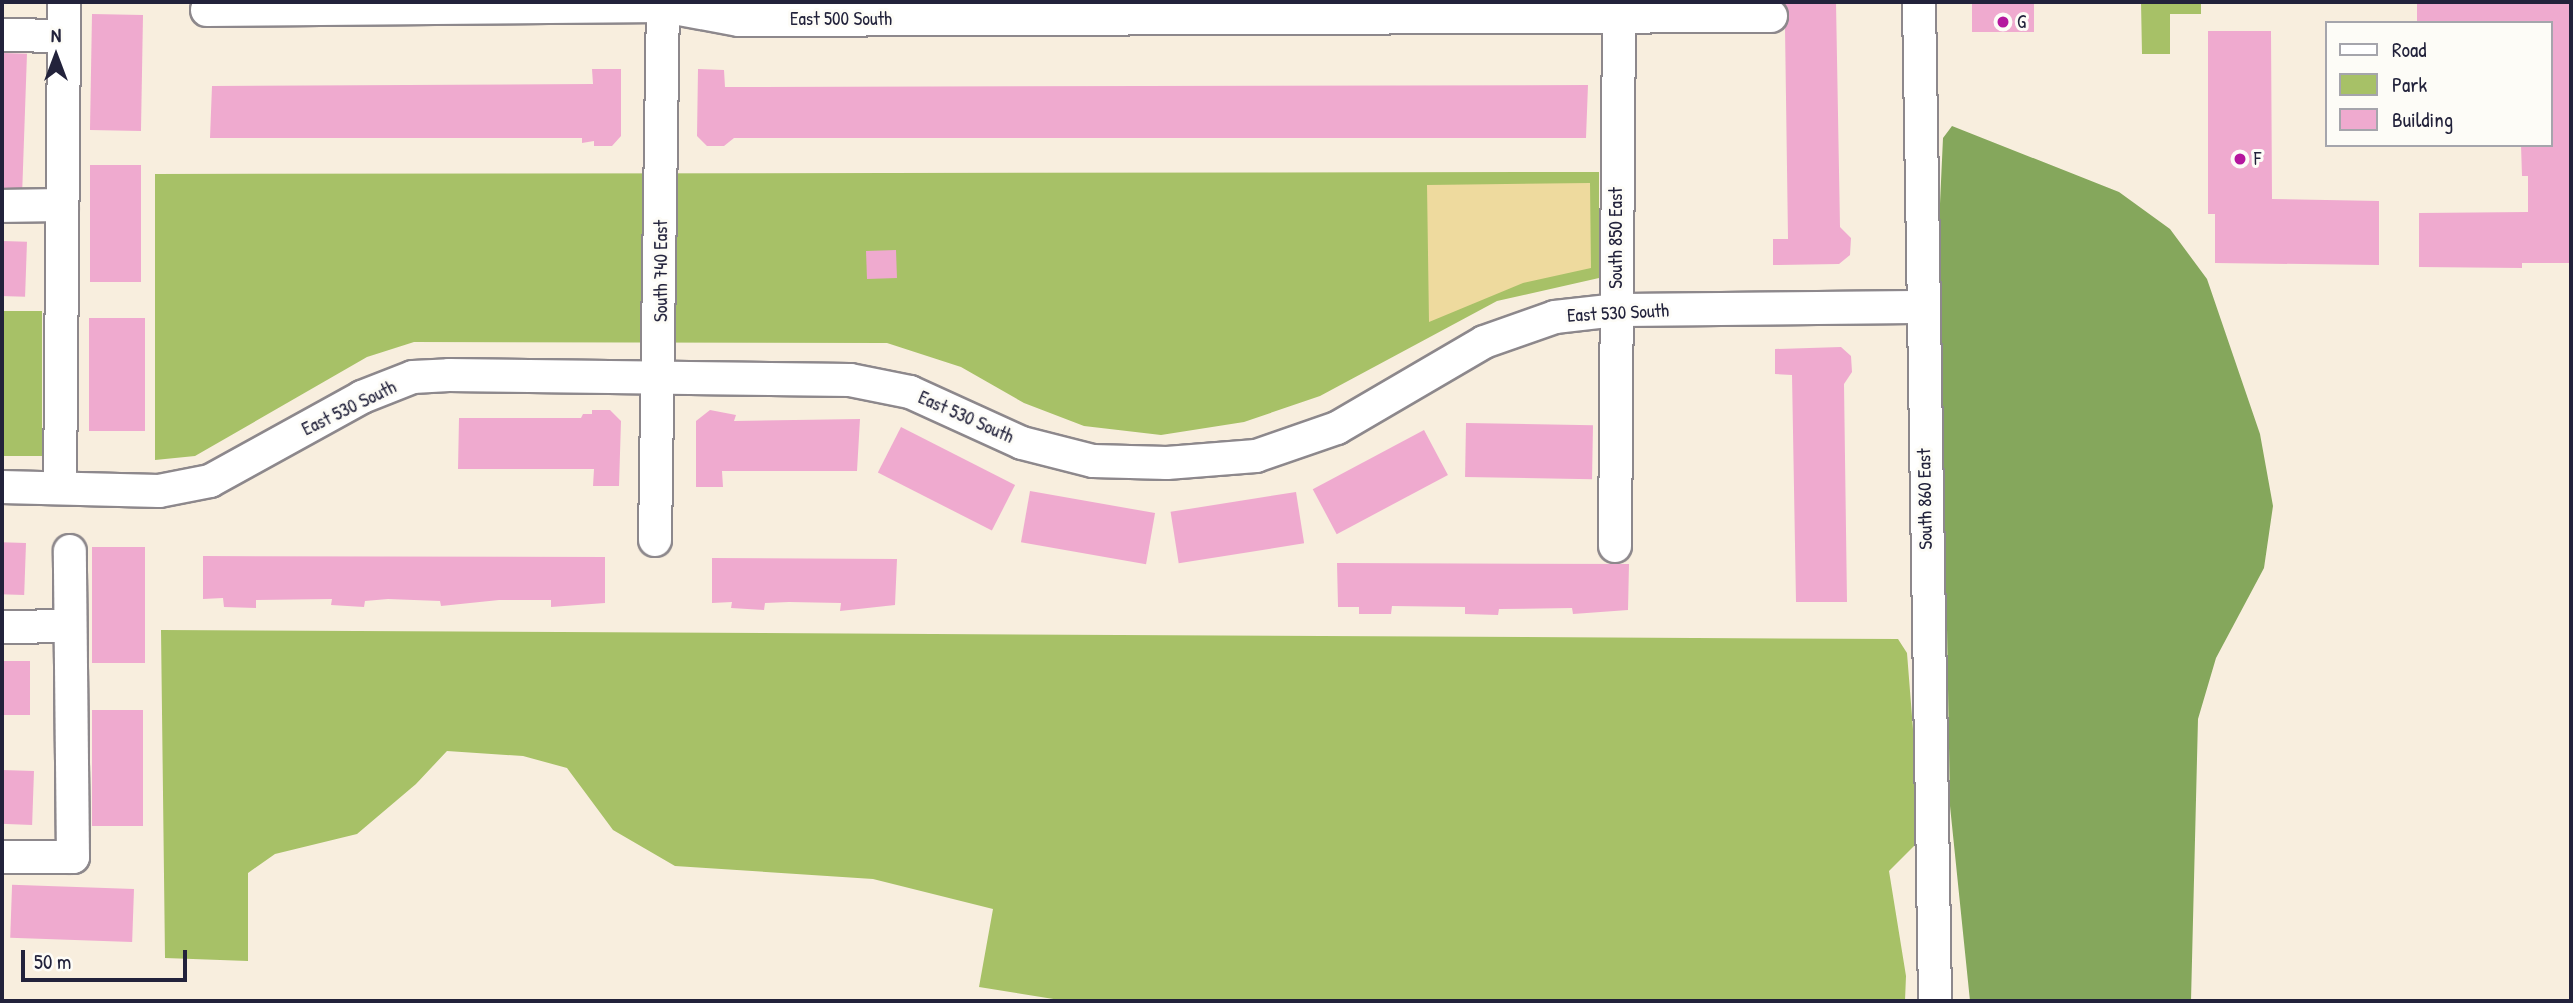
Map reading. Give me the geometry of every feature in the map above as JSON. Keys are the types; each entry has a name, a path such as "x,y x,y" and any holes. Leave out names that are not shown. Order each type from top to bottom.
{"street":[{"path":"60,488 64,2"},
{"name":"South 860 East","path":"1919,2 1933,999"},
{"name":"East 500 South","path":"207,10 663,4 739,20 1771,16"},
{"name":"South 740 East","path":"655,540 660,377 663,4"},
{"name":"South 850 East","path":"1615,546 1619,15"},
{"path":"2,35 64,36"},
{"path":"2,206 62,205"},
{"name":"East 530 South","path":"2,487 159,491 210,481 362,397 413,377 849,380 910,392 1022,443 1093,461 1167,463 1256,456 1336,428 1484,342 1555,317 1616,310 1922,307"},
{"path":"2,857 73,857 70,551"},
{"path":"2,626 70,626"}],"green space":[{"path":"2141,2 2201,2 2201,14 2170,14 2170,54 2142,54"},
{"path":"1952,126 2119,192 2170,229 2207,279 2260,434 2273,506 2264,568 2216,658 2198,719 2191,1001 1970,1001 1950,806 1947,629 1939,586 1937,269 1943,138"},
{"path":"1599,172 1599,278 1497,301 1320,396 1244,422 1161,435 1084,426 1024,403 961,367 887,343 414,342 367,357 195,456 155,460 155,174"},
{"path":"2,311 42,311 42,456 2,456"},
{"path":"161,630 1898,639 1907,653 1916,767 1914,846 1889,871 1906,976 1905,1001 1066,1001 979,987 993,909 873,879 675,866 613,830 567,768 523,756 447,751 416,784 357,834 275,854 248,873 248,961 165,958"}],"sand":[{"path":"1590,183 1591,268 1523,283 1429,322 1427,185"}],"building":[{"path":"1784,2 1836,2 1840,227 1851,238 1850,255 1839,264 1773,265 1773,239 1788,239 1785,28 1789,15"},
{"name":"G","path":"1972,2 2034,2 2034,32 1972,32"},
{"path":"2417,2 2569,2 2570,263 2522,263 2522,268 2419,267 2419,213 2528,212 2528,176 2522,176 2521,147 2552,147 2552,21 2417,21"},
{"path":"92,14 143,15 141,131 90,130"},
{"name":"F","path":"2208,31 2271,31 2272,199 2379,201 2379,265 2215,263 2215,214 2208,214"},
{"path":"2,53 27,54 22,189 2,188"},
{"path":"592,69 621,69 621,136 612,146 594,146 594,141 582,143 582,138 210,138 212,86 593,84"},
{"path":"698,69 724,70 725,87 1588,85 1586,138 734,138 724,146 707,146 697,136"},
{"path":"90,165 141,165 141,282 90,282"},
{"path":"2,241 27,242 25,297 2,296"},
{"path":"896,250 897,278 867,279 866,251"},
{"path":"89,318 145,318 145,431 89,431"},
{"path":"1841,347 1851,356 1852,372 1844,384 1847,602 1796,602 1792,375 1775,374 1775,349"},
{"path":"592,410 610,410 621,421 619,486 593,486 594,469 458,469 459,418 581,418 583,414 592,414"},
{"path":"710,410 736,415 734,421 860,419 857,471 722,471 723,487 696,487 696,421"},
{"path":"1466,423 1593,425 1592,479 1465,477"},
{"path":"901,427 1015,485 992,531 878,472"},
{"path":"1424,430 1448,475 1337,534 1313,489"},
{"path":"1030,491 1155,513 1146,564 1021,542"},
{"path":"1296,492 1304,543 1179,563 1171,512"},
{"path":"2,542 26,543 24,595 2,594"},
{"path":"92,547 145,547 145,663 92,663"},
{"path":"203,556 605,557 605,603 551,607 551,600 499,600 441,606 440,601 388,599 365,601 364,607 331,605 332,599 256,600 256,608 224,607 223,598 203,599"},
{"path":"712,558 897,559 895,605 840,611 841,603 765,603 764,610 731,608 732,602 712,603"},
{"path":"1337,563 1629,564 1628,610 1573,614 1572,608 1499,609 1498,615 1465,614 1465,607 1392,606 1391,614 1359,614 1359,607 1338,607"},
{"path":"2,661 30,661 30,715 2,715"},
{"path":"92,710 143,710 143,826 92,826"},
{"path":"2,770 34,771 32,825 2,824"},
{"path":"12,885 134,889 132,942 10,938"}],"place":[{"name":"G","path":"2003,22"},
{"name":"F","path":"2240,159"}]}
